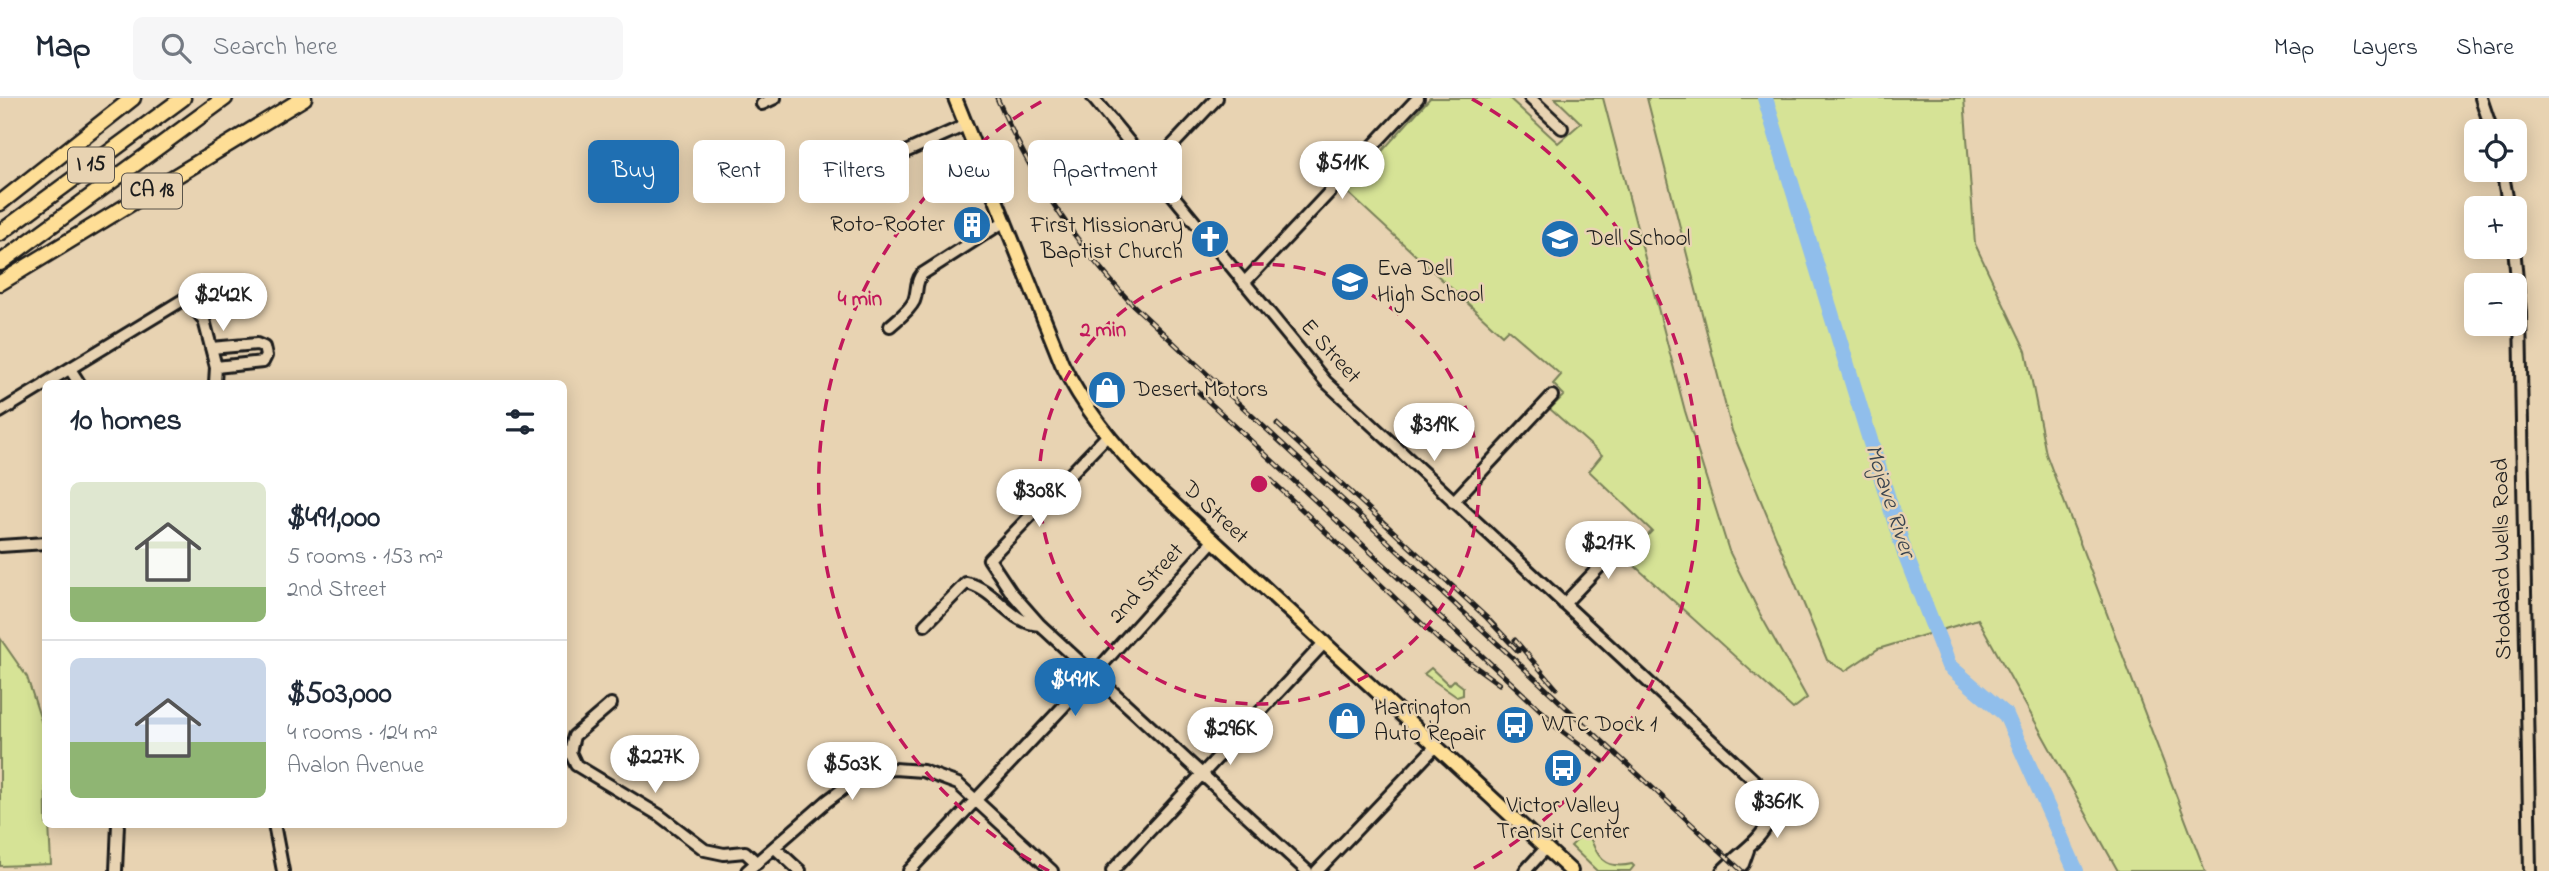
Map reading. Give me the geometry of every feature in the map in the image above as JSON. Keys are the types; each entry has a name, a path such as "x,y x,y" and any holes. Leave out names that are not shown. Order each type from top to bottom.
{"highway":[{"path":"0,203 133,98"},
{"name":"I 15","path":"0,233 183,98"},
{"name":"I 15","path":"0,263 225,98"},
{"name":"CA 18","path":"0,283 304,98"}],"main road":[{"name":"D Street","path":"955,98 1062,364 1083,404 1107,436 1149,481 1571,871"}],"street":[{"path":"762,104 775,98"},
{"name":"E Street","path":"1093,98 1128,140"},
{"path":"1178,140 1216,98"},
{"path":"1244,283 1418,98"},
{"path":"1530,98 1562,128"},
{"path":"2482,98 2488,119"},
{"path":"909,150 966,125"},
{"name":"E Street","path":"1179,203 1326,382 1757,783 1767,797 1770,813 1765,828 1748,850"},
{"path":"890,326 905,313 915,299 918,280 922,274 1005,222"},
{"name":"Stoddard Wells Road","path":"2515,259 2520,327 2530,871"},
{"path":"53,380 186,298 204,320 216,367 215,380"},
{"path":"211,348 257,344 264,347 266,356 263,362 216,367"},
{"path":"70,369 77,380"},
{"path":"0,412 42,387"},
{"path":"1453,502 1552,396"},
{"path":"1107,436 989,559 1011,592 1040,625 1307,871"},
{"path":"1564,604 1629,536"},
{"name":"2nd Street","path":"909,871 1093,675 1214,540"},
{"path":"0,546 42,543"},
{"path":"925,625 966,583 980,586 1027,625 1040,625"},
{"path":"1112,871 1325,642"},
{"path":"611,705 574,736 570,752 576,765 659,815 705,850 724,854 746,852 757,863"},
{"path":"1317,871 1436,746"},
{"path":"747,871 827,801 859,777 894,769 923,771 958,784 1052,871"},
{"path":"116,871 118,828"},
{"path":"275,828 283,871"},
{"path":"775,848 800,871"},
{"path":"1525,871 1546,848"},
{"path":"1722,871 1735,857 1748,850"},
{"path":"1736,871 1743,864 1748,850"}],"green space":[{"path":"1430,98 1509,98 1558,143 1581,123 1555,98 1603,98 1685,411 1729,551 1760,614 1807,698 1793,709 1626,558 1652,531 1589,471 1602,455 1550,409 1564,395 1553,384 1561,375 1508,329 1502,335 1346,191"},
{"path":"1647,98 1964,98 1975,244 2026,351 2046,454 2205,871 2118,871 1978,619 1878,649 1845,671 1827,660 1732,431"},
{"path":"0,638 27,677 42,724 42,828 49,828 51,864 0,866"},
{"path":"1431,668 1449,685 1454,680 1463,687 1463,695 1457,697 1424,674"},
{"path":"1587,830 1602,859 1613,865 1632,864 1634,866 1630,871 1597,871 1571,846"}],"waterway":[{"name":"Mojave River","path":"1765,98 1905,554 1949,666 2006,715 2076,871"}],"railway":[{"path":"997,98 1024,154 1056,208 1092,258 1133,305 1742,871"},
{"path":"1192,386 1563,731"},
{"path":"1277,424 1487,618 1518,651"},
{"path":"1270,479 1440,641 1499,684"},
{"path":"1515,640 1556,688"},
{"path":"1555,726 1603,761"}],"place":[{"name":"Roto-Rooter","path":"972,225"},
{"name":"First Missionary Baptist Church","path":"1210,239"},
{"name":"Dell School","path":"1560,239"},
{"name":"Eva Dell High School","path":"1350,282"},
{"name":"Desert Motors","path":"1107,390"},
{"name":"Harrington Auto Repair","path":"1347,721"},
{"name":"VVTC Dock 1","path":"1515,725"},
{"name":"Victor Valley Transit Center","path":"1563,768"}]}
